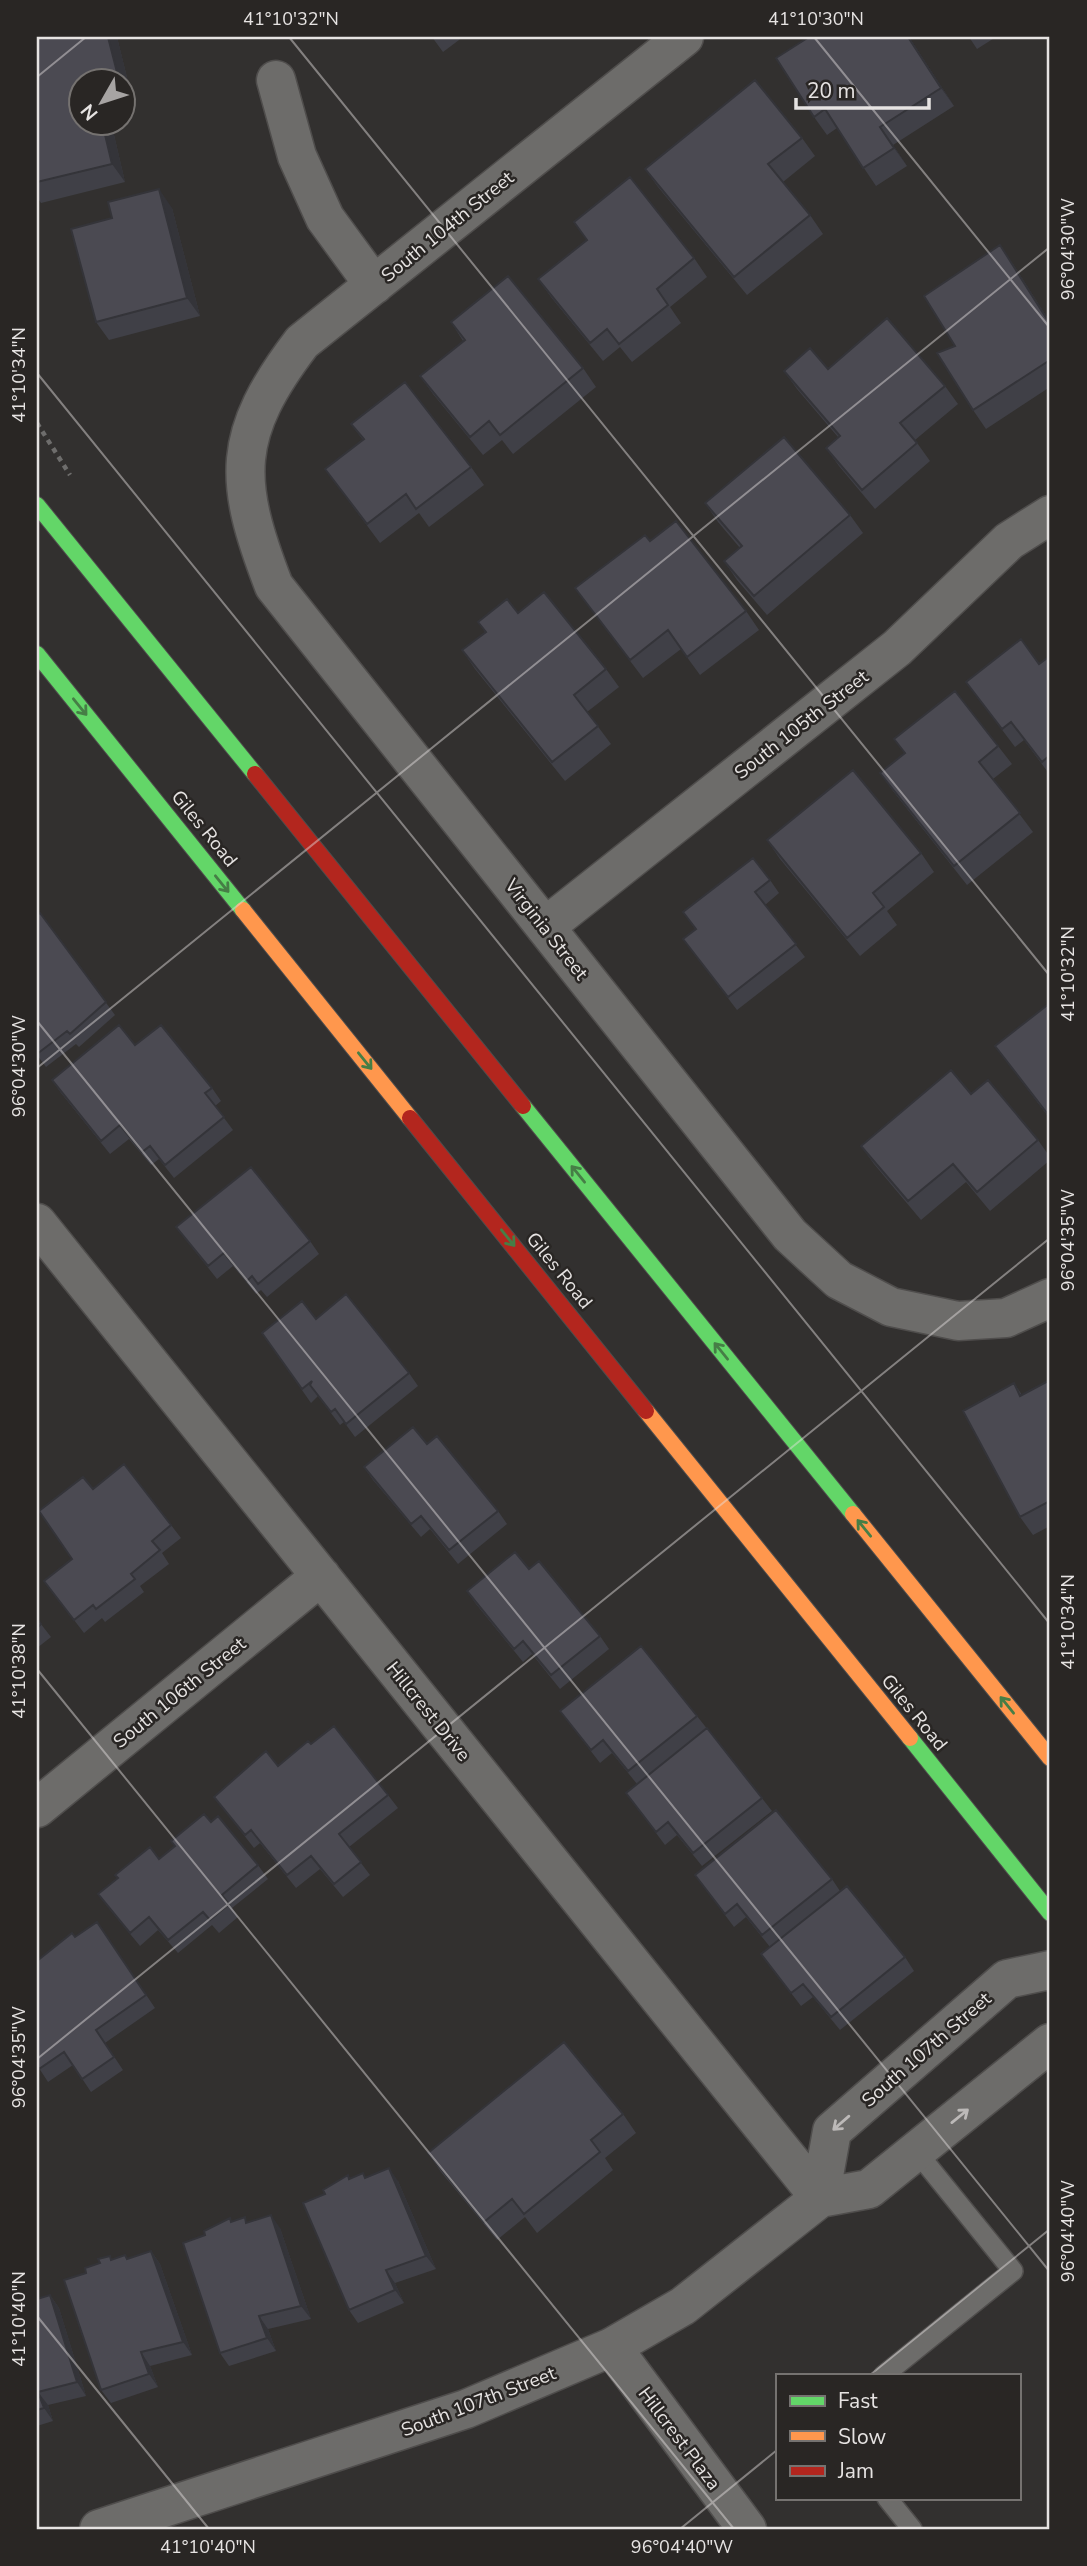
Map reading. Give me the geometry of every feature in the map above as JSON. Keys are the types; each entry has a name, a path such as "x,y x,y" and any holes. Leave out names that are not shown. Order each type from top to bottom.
{"main road":[{"path":"37,505 1050,1758"},
{"name":"Giles Road","path":"37,654 1050,1913"}],"street":[{"name":"South 104th Street","path":"246,444 275,377 302,342 684,37"},
{"path":"276,80 297,156 325,218 374,285"},
{"name":"Virginia Street","path":"246,444 244,482 253,532 274,586 790,1235 839,1280 891,1307 958,1321 1006,1318 1050,1298"},
{"name":"South 105th Street","path":"545,927 897,648 1009,541 1050,514"},
{"name":"Hillcrest Drive","path":"37,1223 820,2198"},
{"name":"South 106th Street","path":"37,1808 321,1576"},
{"name":"South 107th Street","path":"820,2198 832,2131 1007,1979 1050,1970"},
{"name":"South 107th Street","path":"99,2529 466,2409 612,2347 684,2306 820,2198 869,2189 1050,2042"},
{"name":"Hillcrest Plaza","path":"612,2347 747,2529"}],"lane":[{"path":"885,2374 1013,2271 916,2151"},
{"path":"889,2500 912,2529"}],"building":[{"path":"37,37 108,37 115,66 66,66 66,136 105,136 112,164 37,182"},
{"path":"809,37 908,37 941,88 880,127 894,148 863,168 825,109 814,117 776,58"},
{"path":"755,80 802,138 768,164 810,215 734,277 645,169"},
{"path":"630,177 694,258 657,289 668,305 619,344 607,329 590,343 538,279 587,240 574,222"},
{"path":"159,189 187,298 96,322 71,229 112,218 108,202"},
{"path":"1000,245 1050,324 1050,360 973,410 937,353 955,346 924,296"},
{"path":"508,276 583,368 500,435 489,421 470,437 420,376 465,340 451,322"},
{"path":"887,318 945,386 900,423 917,443 862,490 826,448 840,436 784,371 810,348 828,369"},
{"path":"405,382 471,467 416,509 406,494 367,524 325,469 364,439 351,424"},
{"path":"784,437 850,515 754,596 724,561 742,546 705,503"},
{"path":"676,521 746,611 687,657 668,630 630,660 575,588 645,535 650,541"},
{"path":"544,592 606,669 574,695 598,726 552,762 462,650 486,632 478,622 507,599 518,613"},
{"path":"1021,639 1039,664 1050,656 1050,755 1042,762 1011,722 1002,729 966,682"},
{"path":"955,691 998,746 979,762 1020,813 954,866 880,773 905,753 894,739"},
{"path":"853,770 921,853 873,893 884,907 847,938 767,840"},
{"path":"753,858 770,880 755,892 796,944 728,997 683,939 696,929 683,912"},
{"path":"40,913 106,1002 70,1034 67,1031 37,1054 37,915"},
{"path":"1050,1003 1050,1117 995,1046"},
{"path":"119,1025 135,1045 161,1025 212,1088 205,1093 224,1117 165,1165 150,1146 142,1152 120,1125 101,1141 52,1080"},
{"path":"951,1070 971,1094 988,1080 1038,1140 977,1192 953,1164 908,1201 861,1146"},
{"path":"251,1167 310,1241 258,1284 252,1276 247,1281 224,1253 208,1266 176,1227"},
{"path":"346,1294 409,1373 346,1424 335,1409 331,1412 310,1385 312,1381 302,1389 262,1333 302,1301 316,1319"},
{"path":"1050,1380 1050,1501 1020,1517 963,1411 1014,1383 1020,1396"},
{"path":"413,1427 427,1444 437,1436 498,1511 449,1550 421,1516 411,1524 364,1467"},
{"path":"124,1464 171,1525 152,1541 160,1550 131,1574 135,1579 96,1609 93,1605 74,1620 44,1581 72,1559 39,1511 83,1477 93,1489"},
{"path":"515,1552 529,1569 539,1561 600,1636 551,1675 523,1641 514,1649 467,1591"},
{"path":"641,1646 697,1716 628,1771 603,1740 591,1750 560,1711"},
{"path":"334,1726 388,1795 339,1834 361,1862 334,1884 311,1856 287,1875 251,1830 245,1835 214,1797 266,1751 278,1766 308,1741 311,1744"},
{"path":"707,1728 762,1798 693,1853 668,1822 656,1832 626,1793"},
{"path":"776,1810 832,1879 762,1935 737,1904 725,1914 695,1875"},
{"path":"204,1814 211,1822 218,1816 258,1865 222,1895 229,1904 210,1920 203,1912 168,1940 149,1917 130,1933 98,1894 118,1878 115,1875 150,1847 159,1859 175,1846 171,1841"},
{"path":"847,1886 905,1957 831,2017 803,1984 791,1993 761,1954"},
{"path":"97,1922 146,1995 96,2030 114,2057 82,2079 64,2052 39,2069 37,1961 72,1933 75,1937"},
{"path":"564,2042 623,2114 591,2140 600,2152 524,2214 512,2199 484,2222 428,2153"},
{"path":"389,2168 426,2256 386,2270 395,2290 349,2310 303,2203 325,2194 323,2190 348,2175 349,2179 363,2173 365,2178"},
{"path":"271,2215 301,2306 259,2316 267,2338 220,2353 183,2243 205,2235 204,2231 230,2218 231,2222 245,2217 246,2223"},
{"path":"151,2251 183,2342 141,2352 149,2374 101,2390 64,2280 86,2273 85,2268 100,2263 98,2259 110,2256 111,2260 125,2255 127,2259"},
{"path":"50,2295 77,2382 38,2392 44,2408 37,2410 37,2299"}],"traffic: fast":[{"path":"37,505 255,774"},
{"path":"37,654 243,910"},
{"path":"523,1106 853,1514"},
{"path":"910,1738 1050,1913"}],"traffic: slow":[{"path":"243,910 410,1118"},
{"path":"646,1411 910,1738"},
{"path":"853,1514 1050,1758"}],"traffic: jam":[{"path":"255,774 523,1106"},
{"path":"410,1118 646,1411"}]}
